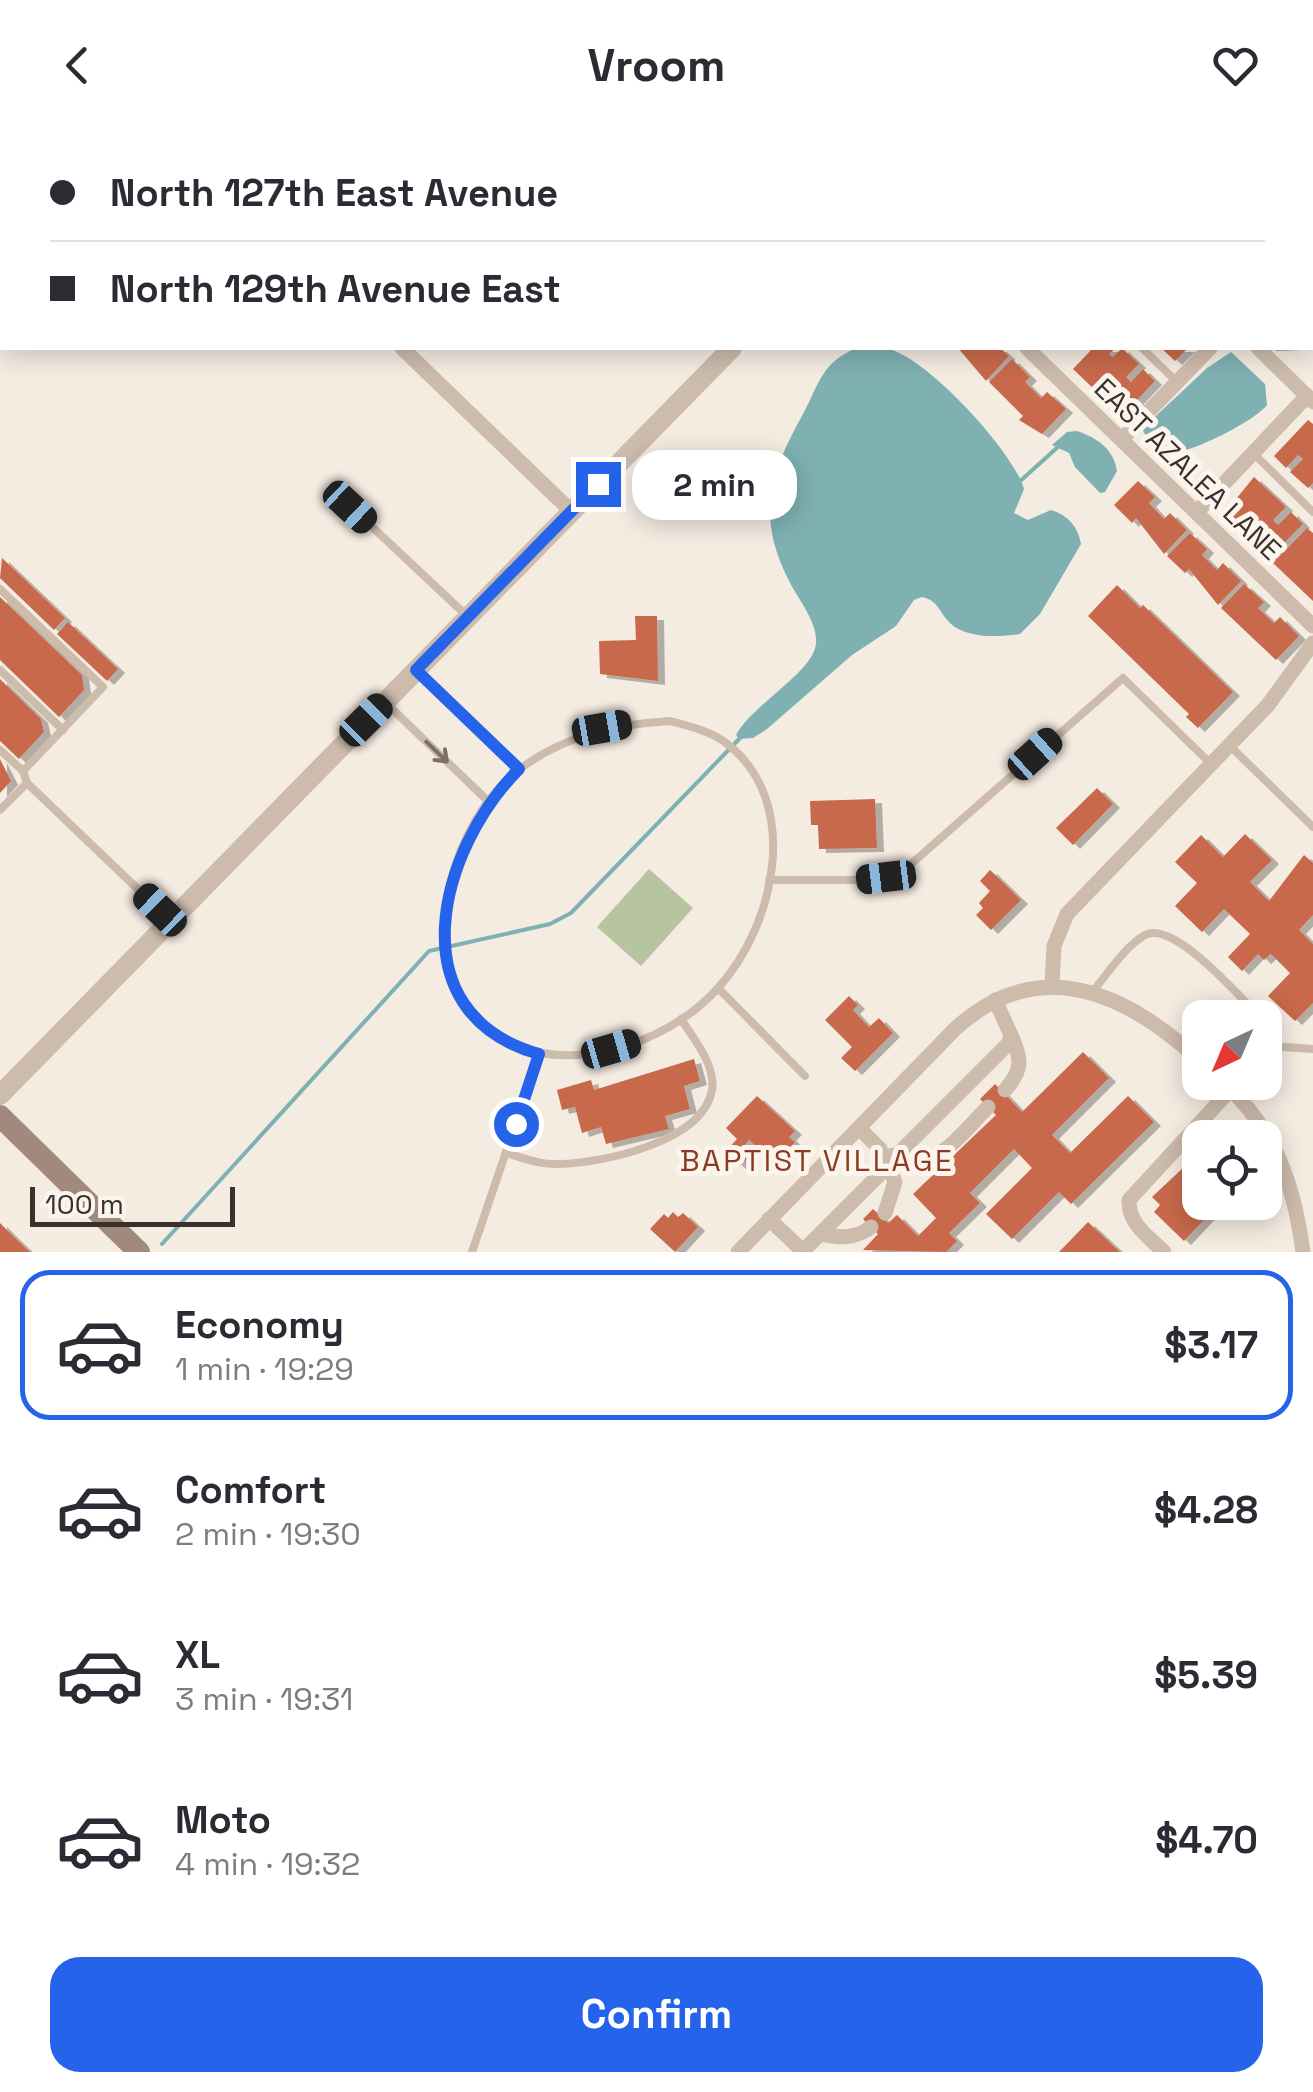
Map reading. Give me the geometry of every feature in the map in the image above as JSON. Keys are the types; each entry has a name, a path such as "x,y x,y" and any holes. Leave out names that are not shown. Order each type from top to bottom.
{"main road":[{"path":"0,1116 140,1252"}],"street":[{"path":"404,350 571,511"},
{"path":"0,1094 730,350"},
{"name":"EAST AZALEA LANE","path":"1030,350 1313,626"},
{"path":"1122,439 1208,350"},
{"path":"1197,512 1310,399 1260,350"},
{"path":"1052,986 1054,946 1067,914 1268,705 1313,644"},
{"path":"738,1252 955,1028 995,1000 1052,986 1092,992 1116,1000 1182,1046"},
{"path":"995,1000 1021,1064 1019,1075 1005,1090"},
{"path":"885,1158 898,1154 1008,1043 1011,1035"},
{"path":"1164,1252 1136,1225 1129,1213 1130,1200 1218,1100"},
{"path":"1243,1100 1284,1164 1296,1198 1303,1252"},
{"path":"885,1158 908,1164 936,1158 988,1107"},
{"path":"859,1128 885,1158 895,1182 885,1212"},
{"path":"769,1219 804,1252 885,1170 885,1158"},
{"path":"820,1234 862,1234 871,1227"}],"lane":[{"path":"1144,350 1177,382"},
{"path":"1253,453 1313,512"},
{"path":"350,507 467,616"},
{"path":"0,588 103,688 23,772"},
{"path":"0,670 63,730"},
{"path":"416,670 519,769"},
{"path":"769,880 863,880 902,872 1123,678 1210,764"},
{"path":"385,701 489,802"},
{"path":"670,722 725,742 748,765 767,804 772,825 769,880 748,948 718,988 681,1019 640,1041 611,1049 539,1054 520,1049 483,1024 460,996 447,956 443,934 448,889 489,802 519,769 578,737 633,723 670,722"},
{"path":"1229,745 1313,827"},
{"path":"0,750 23,772 27,783 171,921"},
{"path":"0,810 27,783"},
{"path":"1092,992 1142,937 1154,932 1176,937 1242,1000"},
{"path":"718,988 805,1076"},
{"path":"506,1152 550,1164 598,1158 651,1145 690,1123 712,1092 712,1080 681,1019"},
{"path":"1282,1049 1313,1049"},
{"path":"472,1252 539,1054"}],"green space":[{"path":"649,869 693,908 641,966 597,927"}],"water":[{"path":"853,350 890,350 925,370 967,408 1017,472 1024,489 1014,513 1028,520 1051,510 1057,512 1071,522 1081,544 1040,614 1020,634 965,632 950,623 932,601 922,597 914,600 896,626 852,655 767,729 753,738 739,739 736,735 744,724 804,666 816,644 810,618 775,547 770,504 773,483 789,440 828,367"},
{"path":"1231,352 1265,384 1267,405 1214,439 1180,452 1156,453 1142,429 1207,368"},
{"path":"1077,431 1098,441 1112,456 1117,471 1105,492 1100,493 1075,467 1069,453 1052,445 1067,432"}],"building":[{"path":"960,350 1002,350 1009,356 986,381"},
{"path":"1091,350 1114,350 1109,354 1113,357 1124,350 1139,364 1126,377 1131,382 1143,369 1155,381 1122,416 1073,369"},
{"path":"1163,350 1186,350 1175,361"},
{"path":"1012,359 1030,377 1025,382 1041,398 1047,392 1066,409 1042,434 1019,420 1023,416 989,382"},
{"path":"1308,420 1313,424 1313,483 1308,488 1290,472 1303,459 1298,455 1286,468 1274,456"},
{"path":"1254,477 1286,507 1273,520 1278,525 1291,512 1303,524 1268,559 1223,515"},
{"path":"1138,481 1155,497 1149,503 1164,519 1170,513 1187,530 1164,554 1136,518 1132,523 1114,505"},
{"path":"1307,528 1313,533 1313,601 1273,563"},
{"path":"1190,533 1207,549 1202,555 1217,570 1223,563 1241,581 1218,605 1189,569 1185,573 1167,556"},
{"path":"2,558 65,618 54,630 0,578"},
{"path":"1244,584 1264,602 1258,608 1274,623 1280,617 1299,636 1276,660 1221,608"},
{"path":"1117,585 1233,692 1198,728 1186,717 1189,714 1088,616"},
{"path":"0,597 82,675 84,690 59,717 0,660"},
{"path":"635,616 657,616 658,681 600,674 599,641 636,640"},
{"path":"68,622 118,669 107,681 57,634"},
{"path":"0,679 41,719 44,732 19,759 0,741"},
{"path":"0,759 11,781 0,793"},
{"path":"1097,788 1113,804 1073,845 1056,828"},
{"path":"875,799 877,848 819,849 818,825 811,825 810,801"},
{"path":"1245,834 1272,860 1250,882 1269,901 1304,855 1313,863 1313,915 1299,930 1313,944 1313,1003 1295,1021 1282,1009 1282,1000 1268,996 1290,973 1271,954 1264,960 1258,954 1242,971 1228,957 1250,934 1224,909 1202,932 1175,906 1197,883 1175,862 1201,835 1223,857"},
{"path":"990,870 1021,900 991,930 976,915 983,908 979,903 990,891 980,881"},
{"path":"849,996 858,1005 853,1010 869,1027 879,1018 893,1033 855,1071 841,1058 852,1047 825,1020"},
{"path":"1083,1052 1109,1078 1052,1135 1070,1153 1128,1096 1154,1122 1071,1204 1059,1192 1012,1239 986,1214 1032,1168 1014,1149 970,1193 980,1203 949,1233 957,1241 946,1252 863,1250 878,1234 863,1219 873,1209 888,1223 897,1215 918,1236 936,1218 913,1194 996,1115 980,1099 995,1084 1022,1112"},
{"path":"694,1059 700,1081 684,1086 690,1109 665,1116 669,1129 606,1144 601,1127 582,1133 575,1107 562,1110 557,1090 591,1080 594,1090"},
{"path":"757,1096 795,1131 789,1137 795,1142 785,1153 779,1147 769,1158 749,1140 744,1146 752,1154 740,1166 725,1152 737,1139 726,1128"},
{"path":"1182,1169 1182,1220 1204,1220 1184,1241 1154,1212 1160,1205 1152,1197"},
{"path":"673,1212 678,1217 683,1213 698,1227 675,1252 650,1229 664,1214 668,1218"},
{"path":"1088,1222 1120,1252 1059,1252"},
{"path":"0,1223 13,1236 30,1252 0,1252"}],"waterway":[{"path":"1018,483 1059,446"},
{"path":"162,1244 429,951 550,924 571,913 742,736"}],"district":[{"name":"BAPTIST VILLAGE","path":"817,1161"}],"route":[{"path":"516,1124 539,1054 520,1049 495,1034 472,1013 450,974 443,934 448,889 467,840 489,802 519,769 416,670 598,484"}]}
